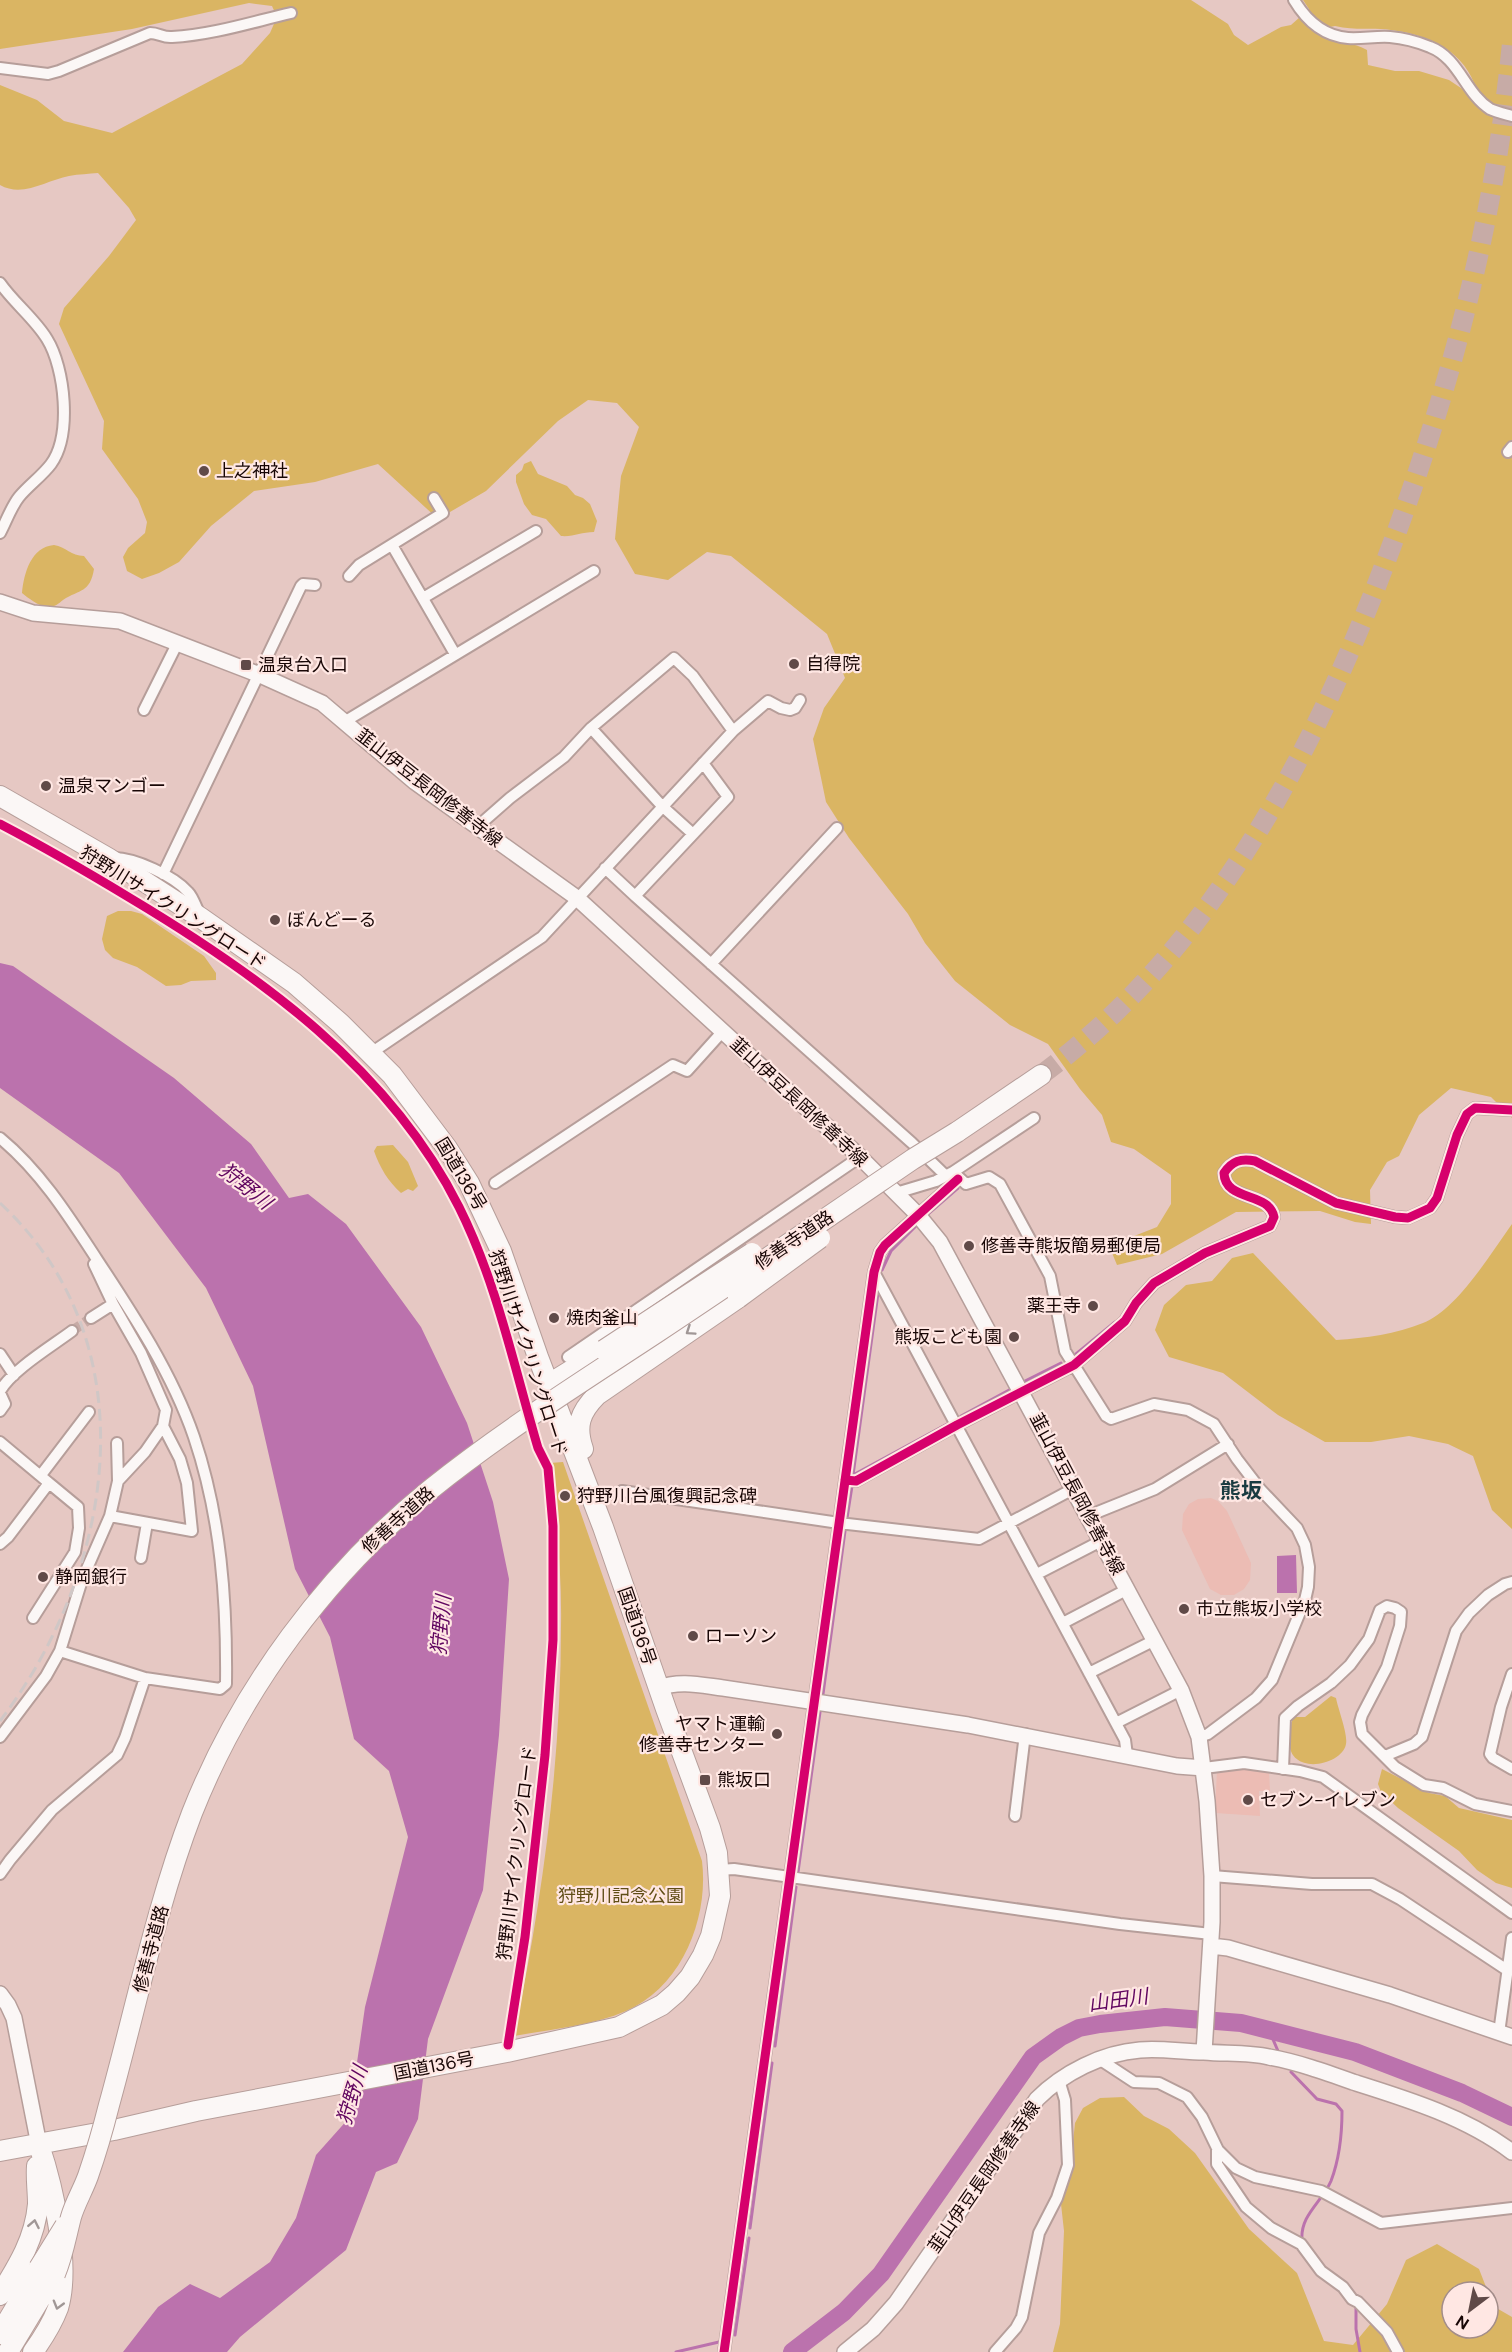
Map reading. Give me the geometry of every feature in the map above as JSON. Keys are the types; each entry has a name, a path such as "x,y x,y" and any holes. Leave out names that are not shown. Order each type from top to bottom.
{"highway":[{"name":"国道136号","path":"0,796 108,858 201,918 294,983 392,1075 447,1148 469,1183 501,1251 603,1527 658,1688 710,1828 717,1853 720,1896 711,1936 704,1954 676,1994 662,2005 619,2027 501,2053 0,2151"},
{"name":"修善寺道路","path":"8,2352 72,2216 95,2154 165,1894 192,1814 245,1706 278,1655 339,1576 371,1543 431,1489 466,1462 1041,1074"},
{"path":"603,1527 600,1497 578,1433 583,1411 597,1395 738,1298 912,1171 957,1132"},
{"path":"549,1384 575,1360 604,1350 723,1271 859,1186 890,1167 913,1159"},
{"path":"556,1405 573,1403 597,1395"},
{"path":"0,2295 32,2238 38,2206 36,2174 39,2145"},
{"path":"33,2352 51,2326 58,2306 63,2276 56,2215 48,2174 39,2145"},
{"name":"修善寺道路","path":"0,2334 47,2271"}],"main road":[{"name":"韮山伊豆長岡修善寺線","path":"0,602 33,613 120,621 311,697 415,782 577,897 860,1157 918,1215 940,1242 1181,1690 1199,1737 1204,1768 1212,1876 1205,2048 1140,2050 1100,2059 1059,2080 1037,2099 896,2304 873,2329 845,2352"},
{"path":"658,1688 685,1683 1025,1734 1177,1766 1204,1768"},
{"path":"1211,1940 1228,1948 1390,1995 1506,2035"},
{"path":"0,1994 14,2018 39,2145"},
{"path":"1205,2048 1267,2056 1303,2065 1392,2094 1464,2122 1512,2152"}],"street":[{"path":"1294,0 1313,25 1329,33 1347,38 1391,37 1415,42 1442,52 1491,110 1512,116"},
{"path":"0,68 48,74 150,33 171,38 202,34 291,13"},
{"path":"0,534 17,498 51,463 61,444 63,426 62,381 55,354 39,328 1,288"},
{"path":"349,576 355,568 443,513 434,498"},
{"path":"423,598 536,531"},
{"path":"392,545 455,654"},
{"path":"344,722 594,571"},
{"path":"163,874 301,586 303,584 315,585"},
{"path":"144,710 177,644"},
{"path":"477,827 510,798 564,757 591,728 674,658 693,676 733,731"},
{"path":"371,1053 542,937 733,731 768,701 790,710 795,708 800,700"},
{"path":"591,728 662,806 693,834"},
{"path":"635,896 728,797 703,763"},
{"path":"711,964 837,828"},
{"path":"108,858 126,858 163,874 188,891 201,918"},
{"path":"605,868 912,1143 952,1176 966,1184 989,1177 1000,1184 1050,1276 1063,1343 1106,1416 1111,1419 1154,1404 1175,1406 1196,1412 1214,1424 1260,1489 1297,1528 1305,1545 1309,1578 1299,1618 1272,1680 1256,1698 1208,1734 1199,1737"},
{"path":"495,1183 673,1065 687,1071 723,1031"},
{"path":"845,1480 856,1481 957,1425 1074,1365 1125,1321 1136,1303 1154,1283 1205,1253 1270,1226 1274,1217 1270,1208 1258,1200 1238,1193 1229,1187 1224,1179 1224,1173 1233,1162 1255,1161 1336,1203 1408,1218 1430,1208 1437,1198 1457,1135 1467,1114 1475,1108 1512,1110"},
{"path":"724,2352 874,1272 880,1252 885,1245 918,1215 952,1176 1034,1118"},
{"path":"0,1138 25,1160 41,1179 122,1296 158,1358 193,1435 205,1473 226,1598 226,1684 220,1689 145,1678 60,1651"},
{"path":"575,1360 670,1288 860,1157"},
{"path":"896,1193 952,1176"},
{"path":"91,1249 92,1261 141,1353 166,1410 163,1426 145,1452 118,1481"},
{"path":"874,1272 1125,1740 1127,1755"},
{"path":"575,1360 659,1304 670,1288"},
{"path":"91,1318 113,1304"},
{"path":"0,1412 5,1404 0,1392 4,1383 72,1331"},
{"path":"0,1354 14,1375"},
{"path":"0,1544 8,1537 89,1412"},
{"path":"110,1516 192,1531 187,1483 180,1459 163,1426"},
{"path":"0,1442 78,1507 79,1528 75,1552 33,1618"},
{"path":"0,1737 46,1676 60,1651 82,1580 110,1516 118,1481 117,1443"},
{"path":"1088,1516 1155,1489 1228,1444"},
{"path":"622,1491 839,1523 979,1539 1073,1489"},
{"path":"141,1558 147,1523"},
{"path":"1037,1574 1101,1541"},
{"path":"1385,1756 1414,1744 1422,1737 1456,1631 1469,1613 1488,1595 1512,1582"},
{"path":"1063,1623 1128,1589"},
{"path":"1283,1769 1285,1718 1331,1683 1350,1665 1369,1639 1380,1610 1387,1606 1401,1612 1400,1626 1387,1667 1360,1722 1365,1739 1395,1767 1424,1785 1443,1788 1475,1804 1512,1811"},
{"path":"1089,1673 1155,1640"},
{"path":"1512,1674 1501,1707 1490,1754 1512,1769"},
{"path":"0,1874 52,1810 117,1755 145,1678"},
{"path":"1116,1723 1181,1690"},
{"path":"1015,1816 1025,1734"},
{"path":"1204,1768 1244,1763 1315,1774 1333,1784 1512,1913"},
{"path":"719,1870 734,1869 1120,1924 1211,1940"},
{"path":"1212,1876 1312,1884 1372,1884 1400,1899 1507,1970"},
{"path":"1506,2035 1507,1970 1512,1938"},
{"path":"1100,2059 1134,2082 1159,2083 1187,2097 1202,2117 1217,2148 1236,2168 1256,2177 1324,2193 1381,2223 1512,2208"},
{"path":"995,2352 1016,2328 1022,2317 1040,2233 1057,2198 1068,2165 1065,2100 1059,2080"},
{"path":"1217,2148 1217,2164 1246,2207 1271,2228 1301,2244 1321,2271 1343,2287 1387,2332 1398,2352"}],"shaded area":[{"path":"1211,1498 1218,1501 1227,1511 1251,1563 1250,1580 1244,1589 1234,1595 1221,1595 1210,1589 1182,1530 1183,1514 1189,1504 1198,1499"},
{"path":"1244,1767 1269,1771 1270,1791 1259,1791 1260,1816 1215,1813 1217,1770"}],"green space":[{"path":"0,0 1191,0 1228,24 1234,35 1248,45 1281,27 1291,25 1309,9 1303,0 1512,0 1512,1118 1491,1097 1451,1088 1419,1115 1399,1156 1387,1162 1370,1190 1371,1224 1355,1222 1320,1211 1236,1212 1162,1254 1117,1265 1110,1248 1119,1242 1157,1227 1171,1204 1171,1175 1134,1149 1111,1142 1102,1115 1048,1044 1010,1025 955,981 925,943 908,914 849,838 826,802 813,739 824,708 845,678 827,634 731,556 707,552 668,580 635,574 615,539 621,476 639,427 617,403 588,400 558,421 486,491 438,519 378,464 315,482 254,491 211,526 179,562 142,579 127,571 123,557 128,548 145,533 147,522 138,499 102,449 104,421 59,324 64,308 109,256 136,220 129,208 98,173 69,176 26,189 9,189 0,185 0,85 37,100 64,121 112,133 242,64 270,33 277,17 272,6 249,3 132,29 0,49","holes":["1330,27 1391,30 1429,40 1451,52 1468,71 1474,83 1464,90 1449,80 1419,71 1395,71 1368,65 1367,50 1336,40 1326,34"]},
{"path":"531,461 538,474 567,486 575,495 590,504 597,521 594,532 561,536 546,519 532,515 524,504 516,482 516,475 522,470 524,464"},
{"path":"54,545 76,555 84,556 94,569 87,586 56,605 46,607 22,593 27,570 34,556 46,547"},
{"path":"118,911 142,914 204,956 216,973 216,980 191,981 181,985 166,986 137,967 113,958 105,950 102,939 107,916"},
{"path":"393,1145 408,1162 418,1186 413,1191 408,1189 401,1193 388,1179 376,1157 374,1151 377,1146"},
{"path":"1512,1224 1512,1529 1492,1510 1473,1456 1448,1444 1409,1436 1371,1442 1325,1442 1278,1415 1223,1373 1169,1357 1155,1330 1164,1305 1186,1285 1212,1281 1232,1258 1253,1253 1336,1340 1392,1333 1423,1323 1448,1306 1461,1294 1484,1265"},
{"name":"狩野川記念公園","path":"563,1462 702,1861 703,1883 696,1927 688,1948 677,1968 646,2000 626,2011 599,2020 514,2036 541,1884 554,1781 560,1678 561,1585 550,1463"},
{"path":"1331,1696 1336,1698 1346,1744 1342,1752 1324,1763 1303,1763 1295,1757 1290,1748 1293,1719 1294,1717 1305,1717"},
{"path":"1382,1769 1429,1793 1445,1796 1459,1808 1512,1820 1512,1888 1496,1883 1477,1870 1459,1851 1398,1808 1381,1792 1378,1784"},
{"path":"1124,2097 1144,2116 1169,2129 1195,2153 1249,2229 1297,2273 1324,2341 1353,2345 1387,2304 1406,2260 1437,2244 1479,2269 1483,2280 1440,2280 1440,2340 1500,2340 1500,2310 1512,2317 1512,2352 1053,2352 1060,2324 1064,2231 1061,2204 1070,2171 1075,2123 1083,2108 1100,2098"}],"water":[{"name":"狩野川","path":"0,963 13,966 174,1078 251,1144 289,1198 308,1194 346,1224 421,1327 467,1423 493,1502 509,1579 499,1735 483,1890 428,2039 418,2119 397,2163 376,2172 346,2250 240,2337 227,2352 123,2352 158,2307 190,2284 220,2298 270,2262 296,2218 316,2155 349,2118 365,2007 408,1837 389,1771 354,1739 330,1637 295,1569 253,1386 206,1288 119,1173 0,1088"},
{"path":"1296,1555 1297,1593 1277,1593 1277,1556"}],"waterway":[{"path":"928,1214 958,1188"},
{"path":"882,1270 891,1251 917,1225"},
{"path":"853,1475 878,1293"},
{"path":"1076,1354 1115,1322"},
{"path":"1025,1381 1061,1363"},
{"path":"961,1416 1011,1389"},
{"path":"853,1475 949,1423"},
{"path":"847,1518 852,1486"},
{"path":"823,1694 845,1531"},
{"path":"798,1872 820,1712"},
{"path":"775,2046 796,1887"},
{"name":"山田川","path":"792,2352 844,2312 881,2274 1033,2057 1061,2037 1079,2028 1165,2017 1241,2023 1355,2052 1462,2093 1512,2117"},
{"path":"1269,2030 1278,2051"},
{"path":"750,2228 772,2063"},
{"path":"1291,2072 1317,2099 1336,2104 1342,2111 1334,2173 1327,2189 1304,2223 1302,2240"},
{"path":"735,2335 749,2238"},
{"path":"1356,2303 1356,2329 1360,2352"},
{"path":"676,2352 719,2342"}],"tunnel":[{"path":"1041,1075 1106,1021 1164,961 1216,895 1262,825 1302,752 1339,676 1372,598 1401,520 1457,344 1472,285 1496,165 1512,43"},
{"path":"72,1331 91,1318"}],"railway":[{"path":"0,1203 48,1260 80,1322 97,1389 100,1458 91,1528 70,1596 39,1661 0,1721"}],"cycle path":[{"name":"狩野川サイクリングロード","path":"0,824 82,869 226,959 273,993 317,1030 359,1069 397,1111 430,1157 459,1207 472,1236 504,1326 538,1448 548,1468 553,1526 553,1640 545,1755 525,1937 508,2045"},
{"path":"845,1480 856,1481 957,1425 1074,1365 1125,1321 1136,1303 1154,1283 1205,1253 1270,1226 1274,1217 1270,1209 1264,1203 1239,1193 1226,1182 1224,1173 1234,1163 1241,1160 1255,1161 1336,1203 1408,1218 1430,1208 1437,1198 1457,1135 1467,1114 1475,1108 1512,1110"},
{"path":"724,2352 874,1272 880,1252 885,1245 958,1179"}],"place":[{"name":"上之神社","path":"204,471"},
{"name":"自得院","path":"794,664"},
{"name":"温泉台入口","path":"246,665"},
{"name":"温泉マンゴー","path":"46,786"},
{"name":"ぼんどーる","path":"275,920"},
{"name":"修善寺熊坂簡易郵便局","path":"969,1246"},
{"name":"薬王寺","path":"1093,1306"},
{"name":"焼肉釜山","path":"554,1318"},
{"name":"熊坂こども園","path":"1014,1337"},
{"name":"狩野川台風復興記念碑","path":"565,1496"},
{"name":"静岡銀行","path":"43,1577"},
{"name":"市立熊坂小学校","path":"1184,1609"},
{"name":"ローソン","path":"693,1636"},
{"name":"ヤマト運輸 修善寺センター","path":"777,1734"},
{"name":"熊坂口","path":"705,1780"},
{"name":"セブン-イレブン","path":"1248,1800"}],"district":[{"name":"熊坂","path":"1241,1491"}]}
